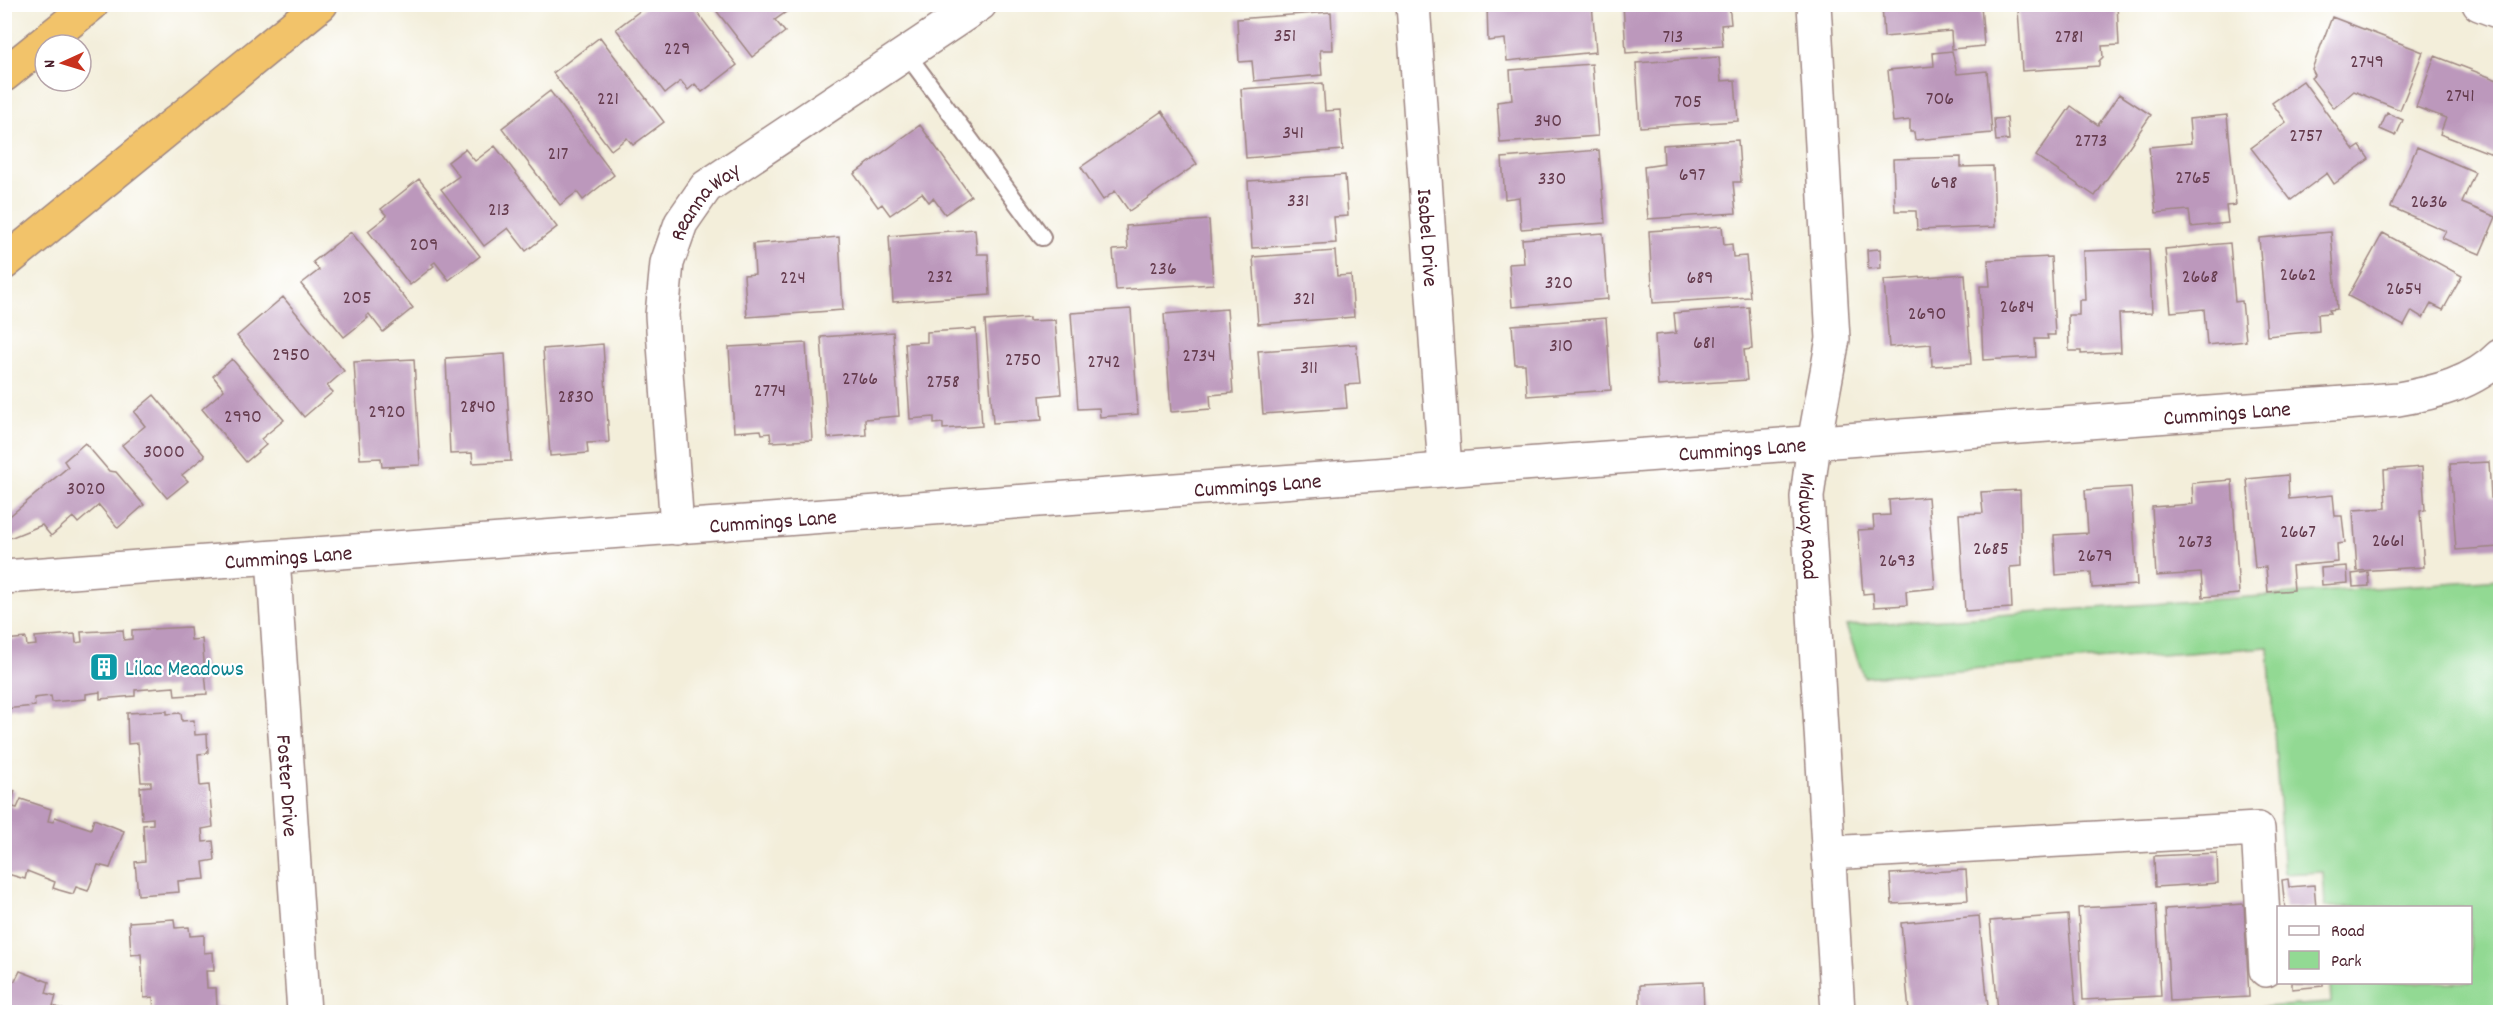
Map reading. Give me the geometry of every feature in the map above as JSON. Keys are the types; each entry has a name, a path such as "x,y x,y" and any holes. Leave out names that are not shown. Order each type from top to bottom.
{"highway":[{"path":"4,75 92,4"},
{"path":"4,263 321,4"}],"street":[{"name":"Reanna Way","path":"677,528 662,315 668,263 681,223 706,187 980,4"},
{"name":"Isabel Drive","path":"1413,4 1445,470"},
{"name":"Midway Road","path":"1814,4 1833,339 1814,443 1808,497 1838,1012"},
{"path":"2479,4 2500,12"},
{"name":"Cummings Lane","path":"4,577 2398,399 2453,386 2490,367 2500,356"},
{"name":"Foster Drive","path":"273,558 304,1012"},
{"path":"1829,853 2258,829 2266,970"}],"lane":[{"path":"906,53 1042,237"}],"green space":[{"path":"2500,579 2500,1012 2185,1012 2331,1003 2330,984 2472,984 2472,906 2325,906 2323,872 2284,874 2268,647 1864,677 1846,626"}],"building":[{"path":"649,4 678,4 680,7 691,4 737,65 702,92 695,84 688,90 681,81 665,93 616,29"},
{"path":"1487,4 1592,4 1596,52 1507,61 1505,39 1488,41"},
{"path":"1623,4 1729,4 1731,24 1721,25 1723,46 1626,53"},
{"path":"1882,4 1981,4 1984,46 1952,49 1951,31 1884,37"},
{"path":"2048,4 2117,4 2119,45 2102,46 2103,57 2099,61 2099,66 2022,71 2018,9 2048,7"},
{"path":"712,5 796,5 775,20 785,32 752,57"},
{"path":"1331,12 1333,50 1320,50 1322,75 1254,81 1252,61 1239,62 1237,19"},
{"path":"2332,17 2423,52 2400,110 2354,91 2334,108 2311,78 2315,75 2312,69"},
{"path":"600,37 664,122 633,145 627,138 611,150 553,73"},
{"path":"1952,51 1957,74 1987,71 1992,133 1915,140 1914,132 1910,132 1910,120 1893,122 1888,70 1934,66 1933,53"},
{"path":"2435,56 2500,81 2500,157 2440,134 2446,118 2416,107"},
{"path":"1719,57 1721,81 1735,80 1738,121 1640,127 1636,63"},
{"path":"1592,64 1598,136 1500,143 1497,102 1512,100 1510,70"},
{"path":"2303,81 2354,150 2360,146 2369,159 2334,184 2327,173 2291,200 2251,148 2286,122 2272,103"},
{"path":"1323,83 1325,111 1340,110 1343,150 1246,158 1241,89"},
{"path":"550,91 614,175 583,200 577,192 560,205 502,128"},
{"path":"2119,94 2151,115 2095,196 2036,156 2071,106 2098,125"},
{"path":"1162,111 1197,164 1129,211 1115,191 1103,200 1081,167"},
{"path":"2387,113 2403,120 2396,136 2380,129"},
{"path":"2227,115 2236,205 2226,206 2228,223 2191,227 2189,210 2156,213 2149,147 2191,143 2189,119"},
{"path":"2007,118 2009,140 1996,141 1994,119"},
{"path":"920,125 971,196 945,214 933,198 929,202 922,193 890,215 882,204 878,207 854,174"},
{"path":"1738,140 1741,182 1733,182 1736,213 1648,219 1644,167 1664,164 1663,145"},
{"path":"495,146 557,227 526,251 508,228 484,246 441,189 459,176 448,162 465,149 475,161"},
{"path":"2417,147 2475,172 2462,203 2496,217 2480,254 2442,238 2446,231 2391,207"},
{"path":"1599,150 1605,223 1521,229 1519,197 1505,199 1502,158"},
{"path":"1961,157 1961,167 1993,166 1995,227 1917,230 1916,211 1895,211 1893,159"},
{"path":"1345,175 1348,216 1334,217 1336,243 1252,248 1248,181"},
{"path":"419,179 480,256 449,280 435,262 432,264 434,266 410,285 368,231 387,216 381,209"},
{"path":"1209,220 1213,284 1116,290 1113,250 1128,249 1126,226"},
{"path":"1722,226 1724,245 1732,244 1733,257 1746,256 1750,297 1653,303 1649,231"},
{"path":"975,229 977,254 988,254 990,295 893,302 889,236"},
{"path":"351,232 413,308 383,332 369,314 366,316 368,318 344,337 301,284 319,270 313,262"},
{"path":"2331,232 2337,309 2329,310 2330,313 2318,314 2319,331 2267,336 2259,238"},
{"path":"1603,233 1608,299 1512,307 1509,264 1524,263 1522,239"},
{"path":"2383,233 2462,276 2443,310 2431,304 2423,318 2412,311 2404,326 2348,296"},
{"path":"839,237 843,310 747,317 744,275 755,274 753,244"},
{"path":"2230,243 2235,302 2242,301 2246,341 2207,345 2204,309 2171,312 2165,249"},
{"path":"1880,249 1881,268 1868,269 1867,250"},
{"path":"2149,249 2152,313 2119,314 2121,352 2081,354 2081,351 2069,351 2068,315 2079,315 2079,300 2085,300 2083,251"},
{"path":"1335,251 1337,276 1351,275 1354,317 1258,324 1253,257"},
{"path":"2051,257 2055,335 2047,335 2048,339 2035,339 2036,357 1983,360 1980,286 1990,286 1988,260"},
{"path":"1965,274 1971,364 1932,366 1931,344 1889,347 1884,280"},
{"path":"283,297 344,371 327,386 333,392 304,417 237,336"},
{"path":"1749,307 1752,349 1744,350 1747,380 1658,386 1655,335 1676,333 1674,313"},
{"path":"1131,309 1138,414 1100,417 1099,408 1078,409 1071,313"},
{"path":"1227,309 1233,393 1210,395 1211,409 1171,412 1164,314"},
{"path":"1029,318 1029,321 1055,320 1061,394 1040,396 1042,420 993,423 985,321"},
{"path":"1606,318 1611,390 1527,396 1525,364 1515,364 1512,325"},
{"path":"976,329 982,426 943,429 943,423 934,424 934,417 910,419 905,343 927,342 927,332"},
{"path":"893,332 899,416 865,419 866,435 828,438 821,337"},
{"path":"806,343 812,440 771,442 770,433 762,434 761,430 734,432 729,347"},
{"path":"603,344 609,442 587,443 588,453 550,456 543,349"},
{"path":"1356,344 1360,384 1345,385 1347,408 1263,414 1258,351"},
{"path":"505,354 511,461 473,463 472,453 450,454 446,358"},
{"path":"232,359 284,420 261,439 266,445 246,462 202,409 224,390 213,376"},
{"path":"414,359 420,465 382,467 381,458 360,459 354,362"},
{"path":"154,395 205,456 182,475 188,481 167,498 122,445 145,426 134,412"},
{"path":"85,443 109,471 116,472 144,505 118,528 99,505 78,523 73,517 51,536 42,525 5,540 5,520 68,467 64,461"},
{"path":"2489,462 2491,498 2500,498 2500,547 2456,550 2450,464"},
{"path":"2422,467 2425,510 2420,511 2424,567 2357,571 2353,510 2386,508 2384,470"},
{"path":"2288,475 2289,499 2333,495 2335,516 2342,516 2345,543 2337,544 2338,562 2292,566 2294,590 2268,592 2266,567 2255,568 2247,479"},
{"path":"2232,480 2239,594 2203,597 2201,573 2156,576 2152,507 2193,504 2192,483"},
{"path":"2131,487 2137,585 2092,588 2091,572 2056,575 2054,535 2088,533 2085,490"},
{"path":"2020,490 2022,566 2010,567 2012,608 1965,611 1959,514 1983,513 1981,492"},
{"path":"1928,497 1935,588 1906,591 1907,605 1874,607 1873,593 1863,594 1858,530 1874,529 1873,516 1890,515 1889,500"},
{"path":"2347,566 2348,583 2322,585 2321,568"},
{"path":"2368,572 2369,586 2353,587 2352,574"},
{"name":"Lilac Meadows","path":"190,627 191,640 202,639 207,694 175,696 174,687 135,690 135,696 100,699 100,692 86,694 86,699 52,702 51,696 34,698 35,706 4,709 4,640 26,638 27,646 36,645 35,637 75,634 76,643 82,642 81,632 123,630 124,640 132,639 132,630"},
{"path":"167,711 167,714 181,713 182,721 194,720 195,735 207,734 208,753 198,754 200,786 209,785 213,827 202,829 203,842 213,841 215,860 203,862 205,879 178,881 179,892 138,895 135,862 145,861 143,825 153,824 153,818 142,819 140,787 151,786 151,782 141,782 138,743 128,744 127,713"},
{"path":"4,787 15,791 10,805 4,803"},
{"path":"21,799 51,809 48,821 53,822 55,817 91,829 94,819 124,831 110,868 98,865 88,891 76,887 73,894 59,890 53,888 55,882 27,871 25,879 4,873 4,809 6,805 17,808"},
{"path":"2217,853 2218,883 2155,887 2154,856"},
{"path":"1966,870 1968,900 1892,904 1890,874"},
{"path":"2288,879 2289,887 2314,885 2316,906 2285,906 2282,880"},
{"path":"2156,904 2161,996 2083,1000 2078,908"},
{"path":"2244,904 2249,997 2170,1001 2165,909"},
{"path":"2068,915 2076,1009 1998,1012 1990,921"},
{"path":"1979,916 1988,1007 1909,1012 1901,923"},
{"path":"174,919 175,928 189,927 190,936 204,935 204,953 213,952 214,971 206,971 207,988 216,988 217,1007 224,1007 225,1012 154,1012 153,997 144,998 141,954 131,955 129,922"},
{"path":"20,971 49,982 46,993 56,996 53,1006 70,1012 4,1012 4,978 15,981"},
{"path":"1703,982 1704,1012 1640,1012 1640,985"},
{"path":"2292,984 2323,984 2323,986 2292,989"}],"place":[{"name":"Lilac Meadows","path":"104,667"}]}
